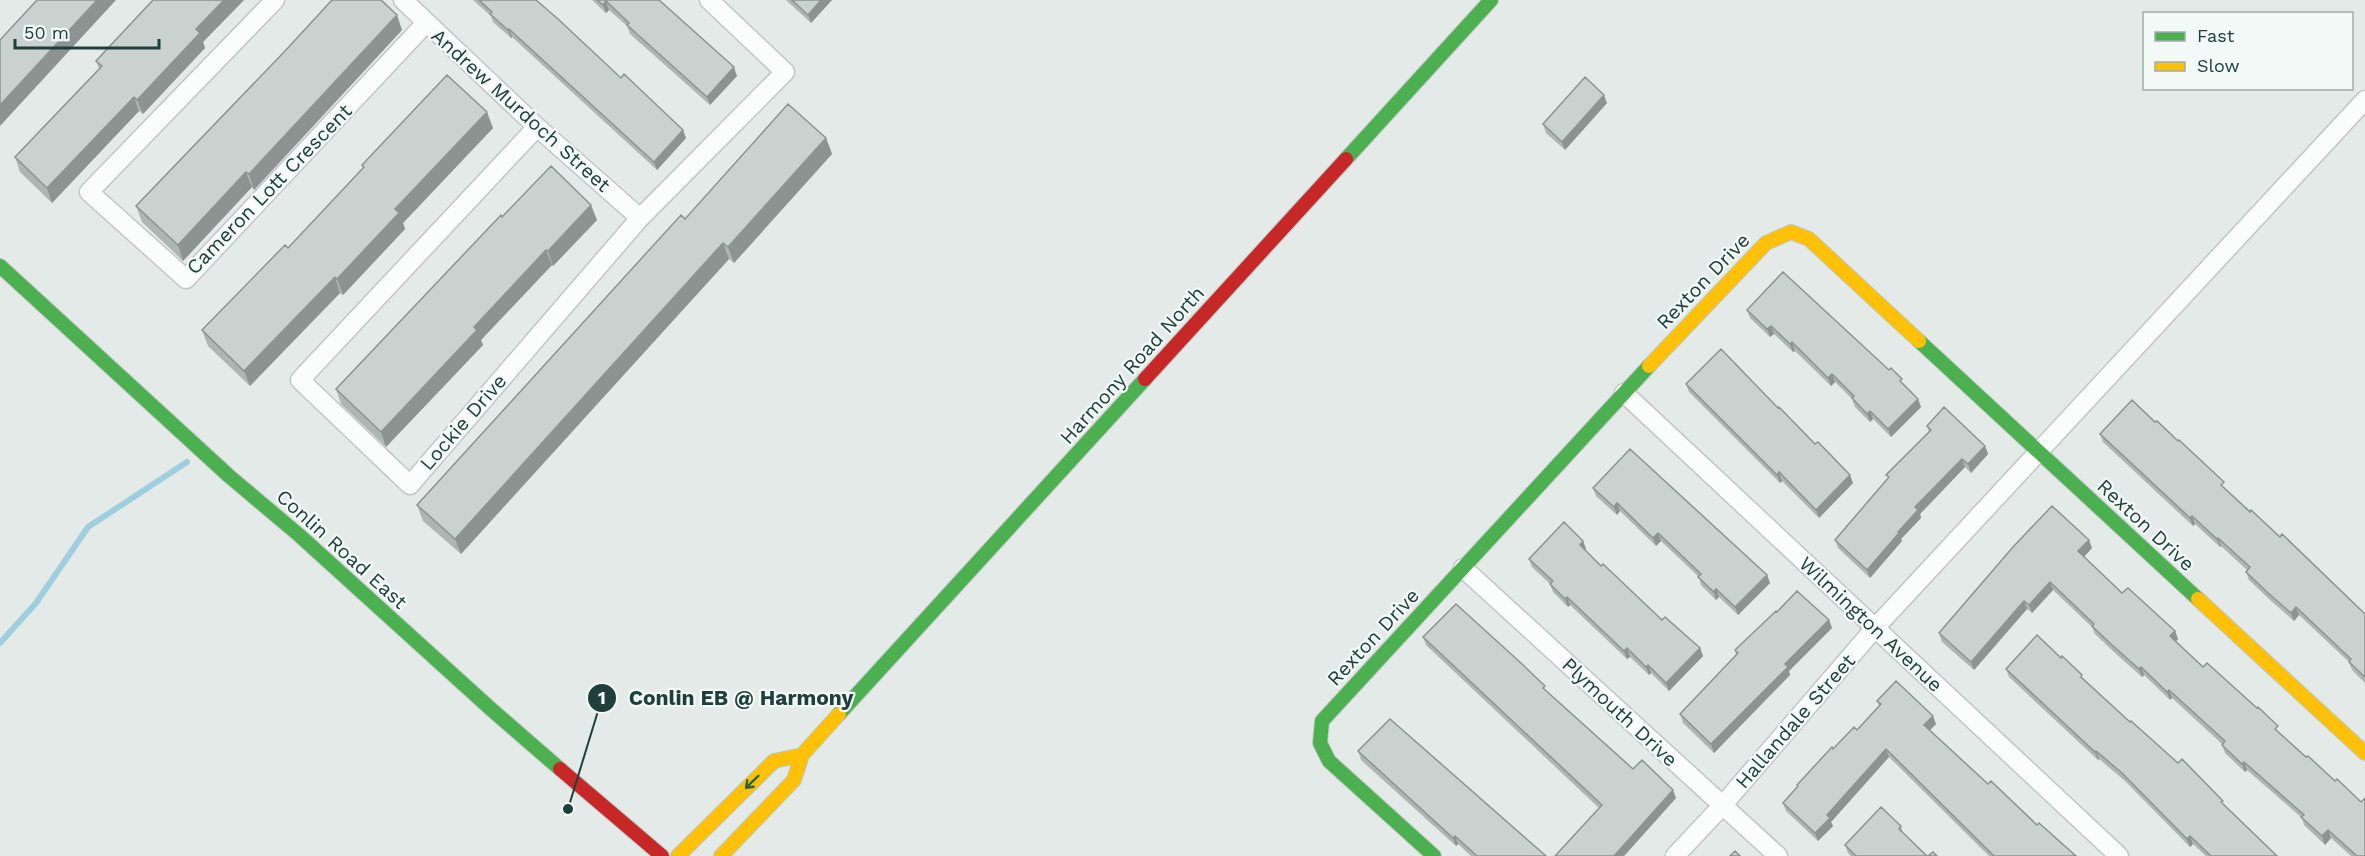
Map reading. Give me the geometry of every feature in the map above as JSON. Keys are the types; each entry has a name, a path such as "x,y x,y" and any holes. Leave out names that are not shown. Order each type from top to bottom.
{"street":[{"name":"Cameron Lott Crescent","path":"275,0 89,192 186,279 426,23"},
{"name":"Andrew Murdoch Street","path":"403,0 537,127 640,218"},
{"name":"Lockie Drive","path":"537,127 300,380 410,485 640,218 785,72 709,0"},
{"name":"Harmony Road North","path":"721,856 794,780 802,755 1491,0"},
{"name":"Hallandale Street","path":"1675,856 1722,806 1875,628 2365,100"},
{"name":"Rexton Drive","path":"1434,856 1329,761 1320,743 1322,721 1624,393 1766,243 1791,232 1809,240 2365,753"},
{"name":"Conlin Road East","path":"0,266 229,476 299,535 492,710 662,856"},
{"name":"Wilmington Avenue","path":"1624,393 2119,856"},
{"name":"Plymouth Drive","path":"1463,568 1778,856"},
{"path":"678,856 774,761 802,755"}],"building":[{"path":"37,0 97,0 0,105 0,40"},
{"path":"153,0 224,0 196,29 200,33 137,100 134,97 47,188 15,157 102,66 96,61"},
{"path":"332,0 381,0 397,15 249,174 246,172 178,245 136,206"},
{"path":"479,0 536,0 621,78 624,74 683,130 654,162 490,14 492,12"},
{"path":"597,0 659,0 734,67 707,97 627,25 629,23 606,1 603,5"},
{"path":"792,0 821,0 808,15"},
{"path":"447,75 487,112 395,209 399,213 337,279 335,277 244,371 202,330 285,245 288,248"},
{"path":"1585,77 1604,95 1562,142 1543,124"},
{"path":"788,104 826,138 728,247 723,243 455,539 417,505 681,215 685,219"},
{"path":"551,166 591,205 474,327 477,330 381,432 336,389 501,215 502,217"},
{"path":"1783,272 1889,370 1891,368 1918,399 1888,429 1870,411 1867,414 1852,398 1854,396 1832,374 1828,378 1792,342 1790,344 1771,326 1767,329 1747,310"},
{"path":"1721,349 1778,408 1815,444 1818,442 1850,475 1816,510 1779,472 1777,475 1686,384"},
{"path":"2132,400 2224,482 2221,485 2250,512 2251,510 2280,537 2282,534 2365,614 2365,677 2349,662 2351,659 2296,607 2291,613 2267,592 2246,572 2250,567 2192,516 2190,518 2100,434"},
{"path":"1944,407 1985,446 1968,464 1962,459 1915,507 1918,510 1867,570 1835,540 1889,477 1886,475 1931,430 1927,426"},
{"path":"1630,449 1767,575 1735,607 1716,589 1714,592 1698,577 1701,574 1658,533 1653,538 1617,503 1614,507 1593,488"},
{"path":"2052,506 2089,540 2078,551 2122,593 2128,588 2175,631 2170,636 2203,667 2207,663 2258,707 2278,726 2275,729 2335,781 2337,779 2361,802 2365,798 2365,856 2357,856 2328,830 2322,836 2301,817 2304,815 2222,745 2225,741 2169,690 2167,692 2141,667 2139,669 2112,645 2092,626 2094,624 2050,582 2029,605 2024,601 1971,662 1939,633 2013,547"},
{"path":"1564,522 1583,541 1580,545 1601,566 1603,564 1662,620 1665,617 1700,648 1666,683 1627,648 1624,651 1567,597 1565,599 1550,584 1553,581 1529,559"},
{"path":"1797,591 1829,620 1785,664 1788,667 1711,744 1680,714 1738,653 1735,650"},
{"path":"1456,604 1545,686 1543,688 1633,769 1642,760 1673,790 1614,856 1555,856 1602,805 1423,637"},
{"path":"2037,635 2130,722 2178,763 2182,759 2223,801 2221,802 2277,856 2211,856 2190,836 2187,839 2122,773 2095,752 2006,669"},
{"path":"1896,681 1933,716 1924,725 1988,784 1991,781 2037,825 2039,823 2076,856 1994,856 1886,749 1827,815 1830,818 1815,833 1783,803 1832,747 1833,749 1854,727 1857,730 1881,704 1877,701"},
{"path":"1390,719 1546,856 1477,856 1455,836 1453,838 1358,751"},
{"path":"1881,807 1901,826 1899,829 1927,856 1856,856 1845,845"},
{"path":"1735,851 1740,856 1730,856"}],"waterway":[{"path":"0,643 36,603 88,527 187,462"}],"traffic: fast":[{"path":"1346,159 1491,0"},
{"path":"0,266 229,476 299,535 560,769"},
{"path":"1919,341 2198,599"},
{"path":"1434,856 1329,761 1320,743 1322,721 1649,366"},
{"path":"839,714 1145,379"}],"traffic: slow":[{"path":"1649,366 1766,243 1791,232 1809,239 1919,341"},
{"path":"2198,599 2365,753"},
{"path":"721,856 794,780 802,755 839,714"},
{"path":"678,856 774,761 802,755"}],"traffic: jam":[{"path":"1145,379 1346,159"},
{"path":"560,769 662,856"}],"place":[{"name":"Conlin EB @ Harmony","path":"568,809"}]}
